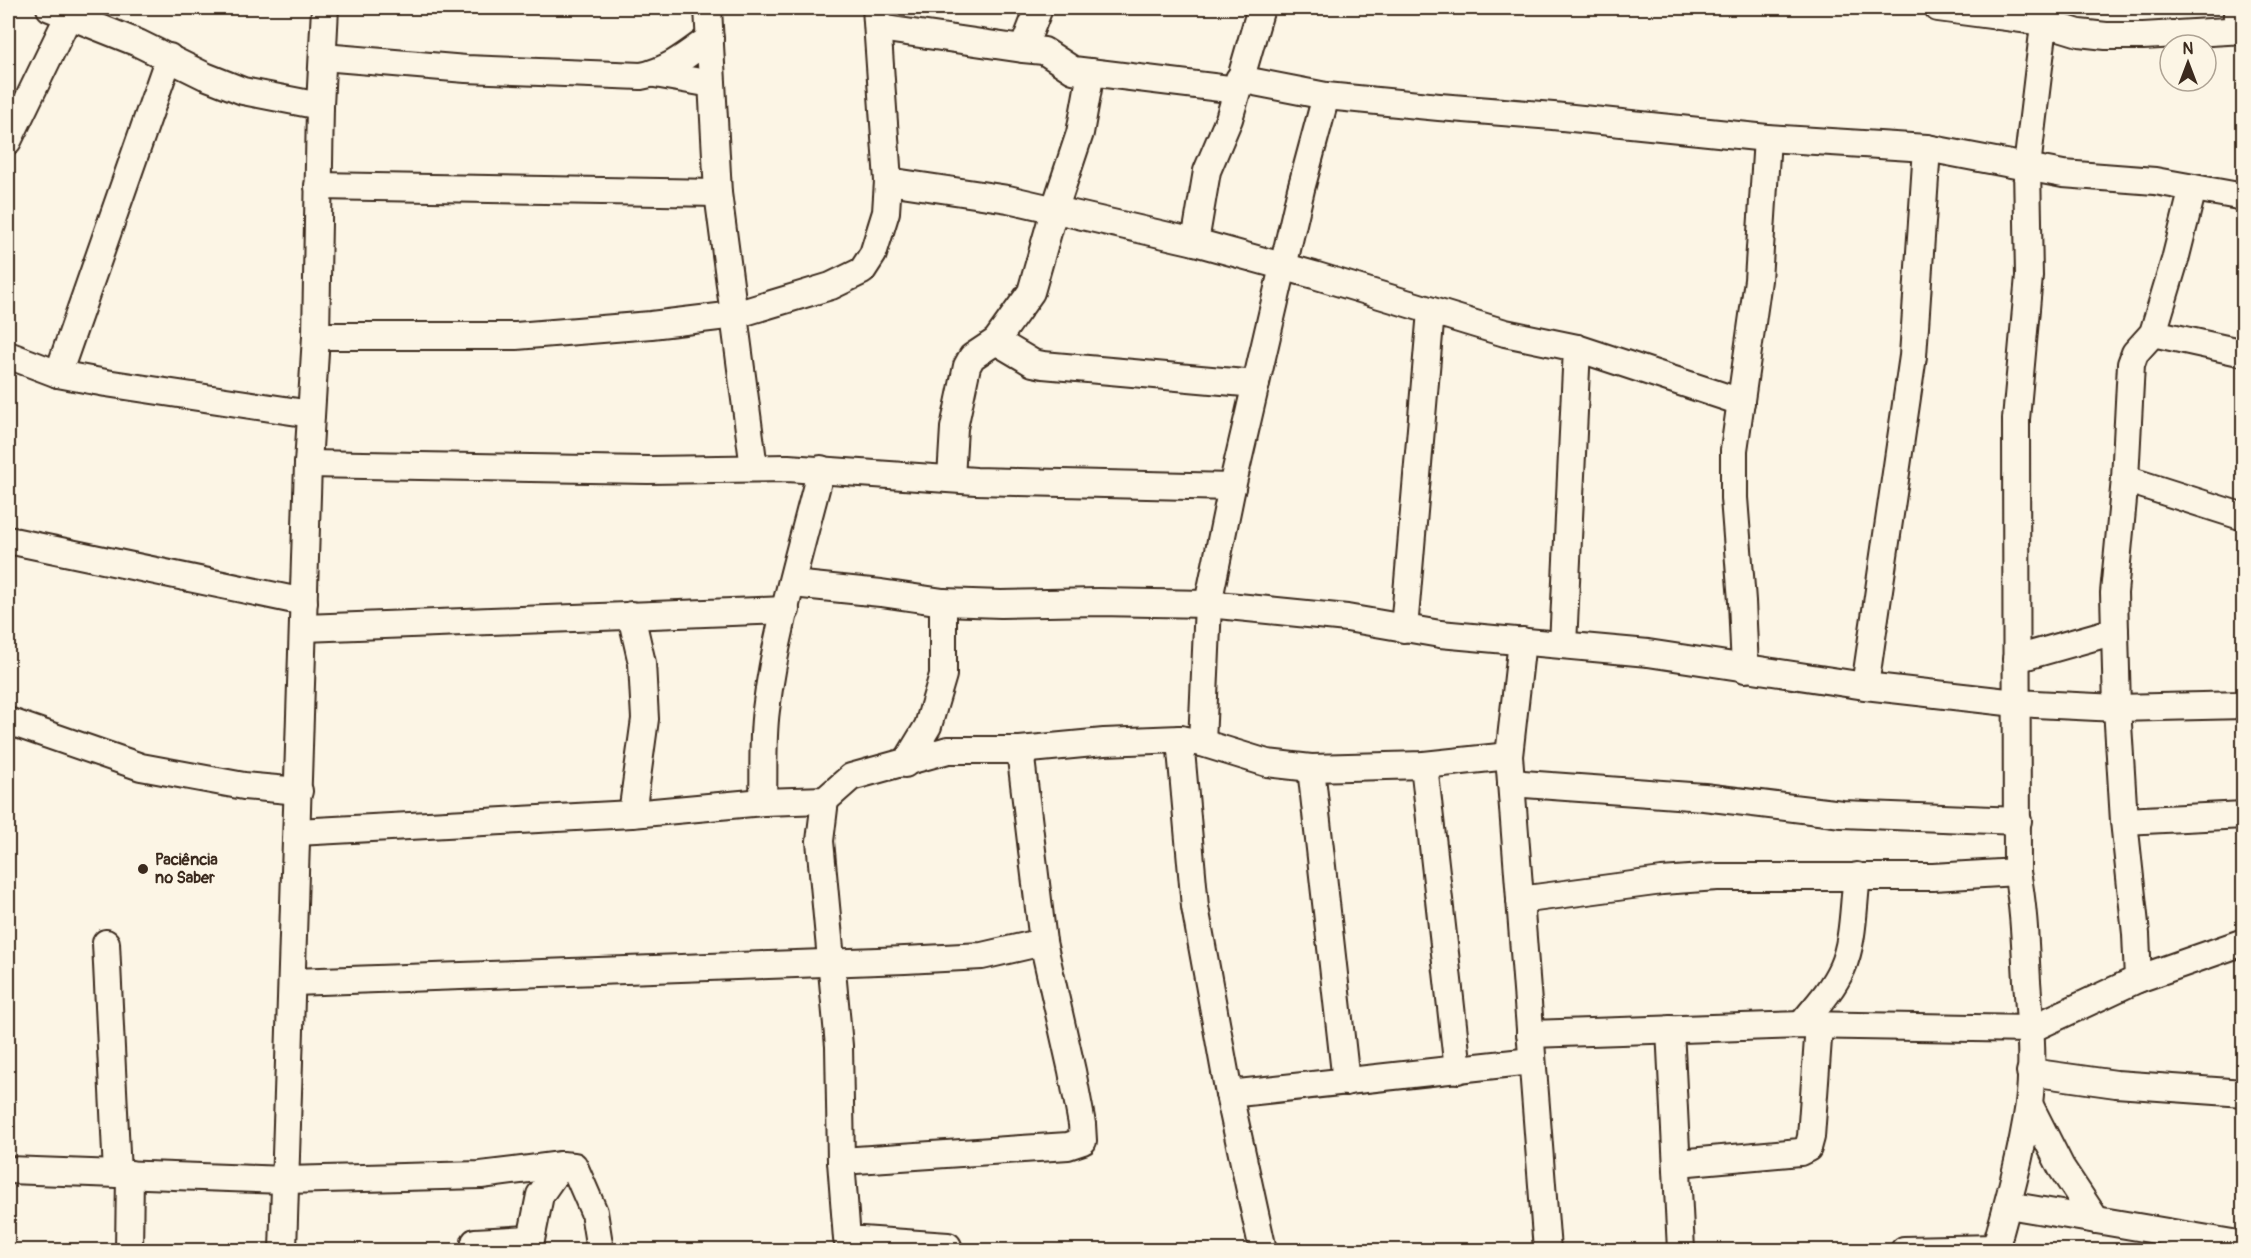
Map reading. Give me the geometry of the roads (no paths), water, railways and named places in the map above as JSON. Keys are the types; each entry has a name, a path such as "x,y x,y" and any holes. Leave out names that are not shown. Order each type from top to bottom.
{"street":[{"path":"283,1251 308,464 316,336 323,57 322,8"},
{"path":"708,8 718,193 754,468"},
{"path":"1023,49 1039,8"},
{"path":"1195,242 1207,171 1229,119 1261,8"},
{"path":"1938,8 2044,15 2079,33 2106,36 2143,36 2239,23"},
{"path":"8,141 59,11 243,91 320,106"},
{"path":"1904,1251 1995,1249 2008,1205 2029,1104 2031,1029 2022,898 2017,872 2016,419 2029,276 2030,219 2027,167 2044,15"},
{"path":"316,336 516,336 651,325 735,315 831,286 862,271 873,254 886,212 888,181 877,18 1023,49 1044,51 1073,70 1767,138 1928,148 2063,174 2155,181 2244,197"},
{"path":"655,74 686,56 710,38"},
{"path":"58,374 169,57"},
{"path":"323,57 501,71 618,77 655,74 712,84"},
{"path":"951,478 954,428 967,366 972,357 996,341 1031,292 1054,211 1080,133 1091,72"},
{"path":"1263,1251 1229,1094 1195,907 1191,741 1208,604 1232,487 1301,189 1326,96"},
{"path":"1745,669 1734,498 1734,450 1758,279 1767,138"},
{"path":"1865,686 1913,356 1928,148"},
{"path":"888,181 1008,199 1195,242 1314,275 1505,333 1577,348 1741,402"},
{"path":"318,186 718,193"},
{"path":"2138,979 2117,708 2114,593 2117,546 2125,479 2131,364 2134,353 2153,333 2193,188"},
{"path":"1404,629 1431,311"},
{"path":"2153,333 2244,353"},
{"path":"996,341 1033,363 1043,365 1256,384"},
{"path":"1563,645 1577,348"},
{"path":"8,355 58,374 311,414"},
{"path":"308,464 648,470 821,469 976,481 1232,487"},
{"path":"763,802 766,713 786,610 821,469"},
{"path":"2125,479 2244,517"},
{"path":"8,540 304,602"},
{"path":"793,584 943,602 1208,604 1347,618 1440,634 1648,653 1865,686 2016,703 2117,708 2244,705"},
{"path":"905,764 928,726 943,675 943,602"},
{"path":"304,628 786,610"},
{"path":"631,615 642,663 645,719 632,814"},
{"path":"2016,659 2115,631"},
{"path":"1522,641 1509,756 1547,1251"},
{"path":"8,721 141,767 244,786 299,791"},
{"path":"297,832 632,814 763,802 825,800 851,777 905,764 948,750 1020,750 1104,742 1191,741 1267,763 1311,768 1424,765 1509,756"},
{"path":"841,1161 1068,1146 1083,1141 1072,1071 1043,942 1020,750"},
{"path":"1424,765 1458,1070"},
{"path":"1311,768 1346,1082"},
{"path":"1511,783 1704,797 1842,814 2018,821"},
{"path":"825,800 820,841 839,1046 841,1161 847,1239 948,1246"},
{"path":"2124,821 2244,815"},
{"path":"1520,900 1662,881 1706,878 1934,877 2017,872"},
{"path":"1678,1163 1800,1152 1808,1148 1811,1137 1810,1025 1842,967 1848,943 1857,876"},
{"path":"293,982 982,956 1043,942"},
{"path":"1530,1034 1810,1025 2031,1029 2138,979 2244,942"},
{"path":"106,944 129,1251"},
{"path":"1670,1029 1681,1251"},
{"path":"1229,1094 1532,1061"},
{"path":"2030,1072 2116,1084 2244,1093"},
{"path":"2029,1104 2070,1183 2096,1220"},
{"path":"8,1170 285,1180 480,1175 561,1165 574,1166 594,1212 600,1251"},
{"path":"474,1251 475,1242 530,1245 540,1195 561,1165"},
{"path":"2008,1205 2244,1245"}],"place":[{"name":"Paciência no Saber","path":"143,869"}]}
